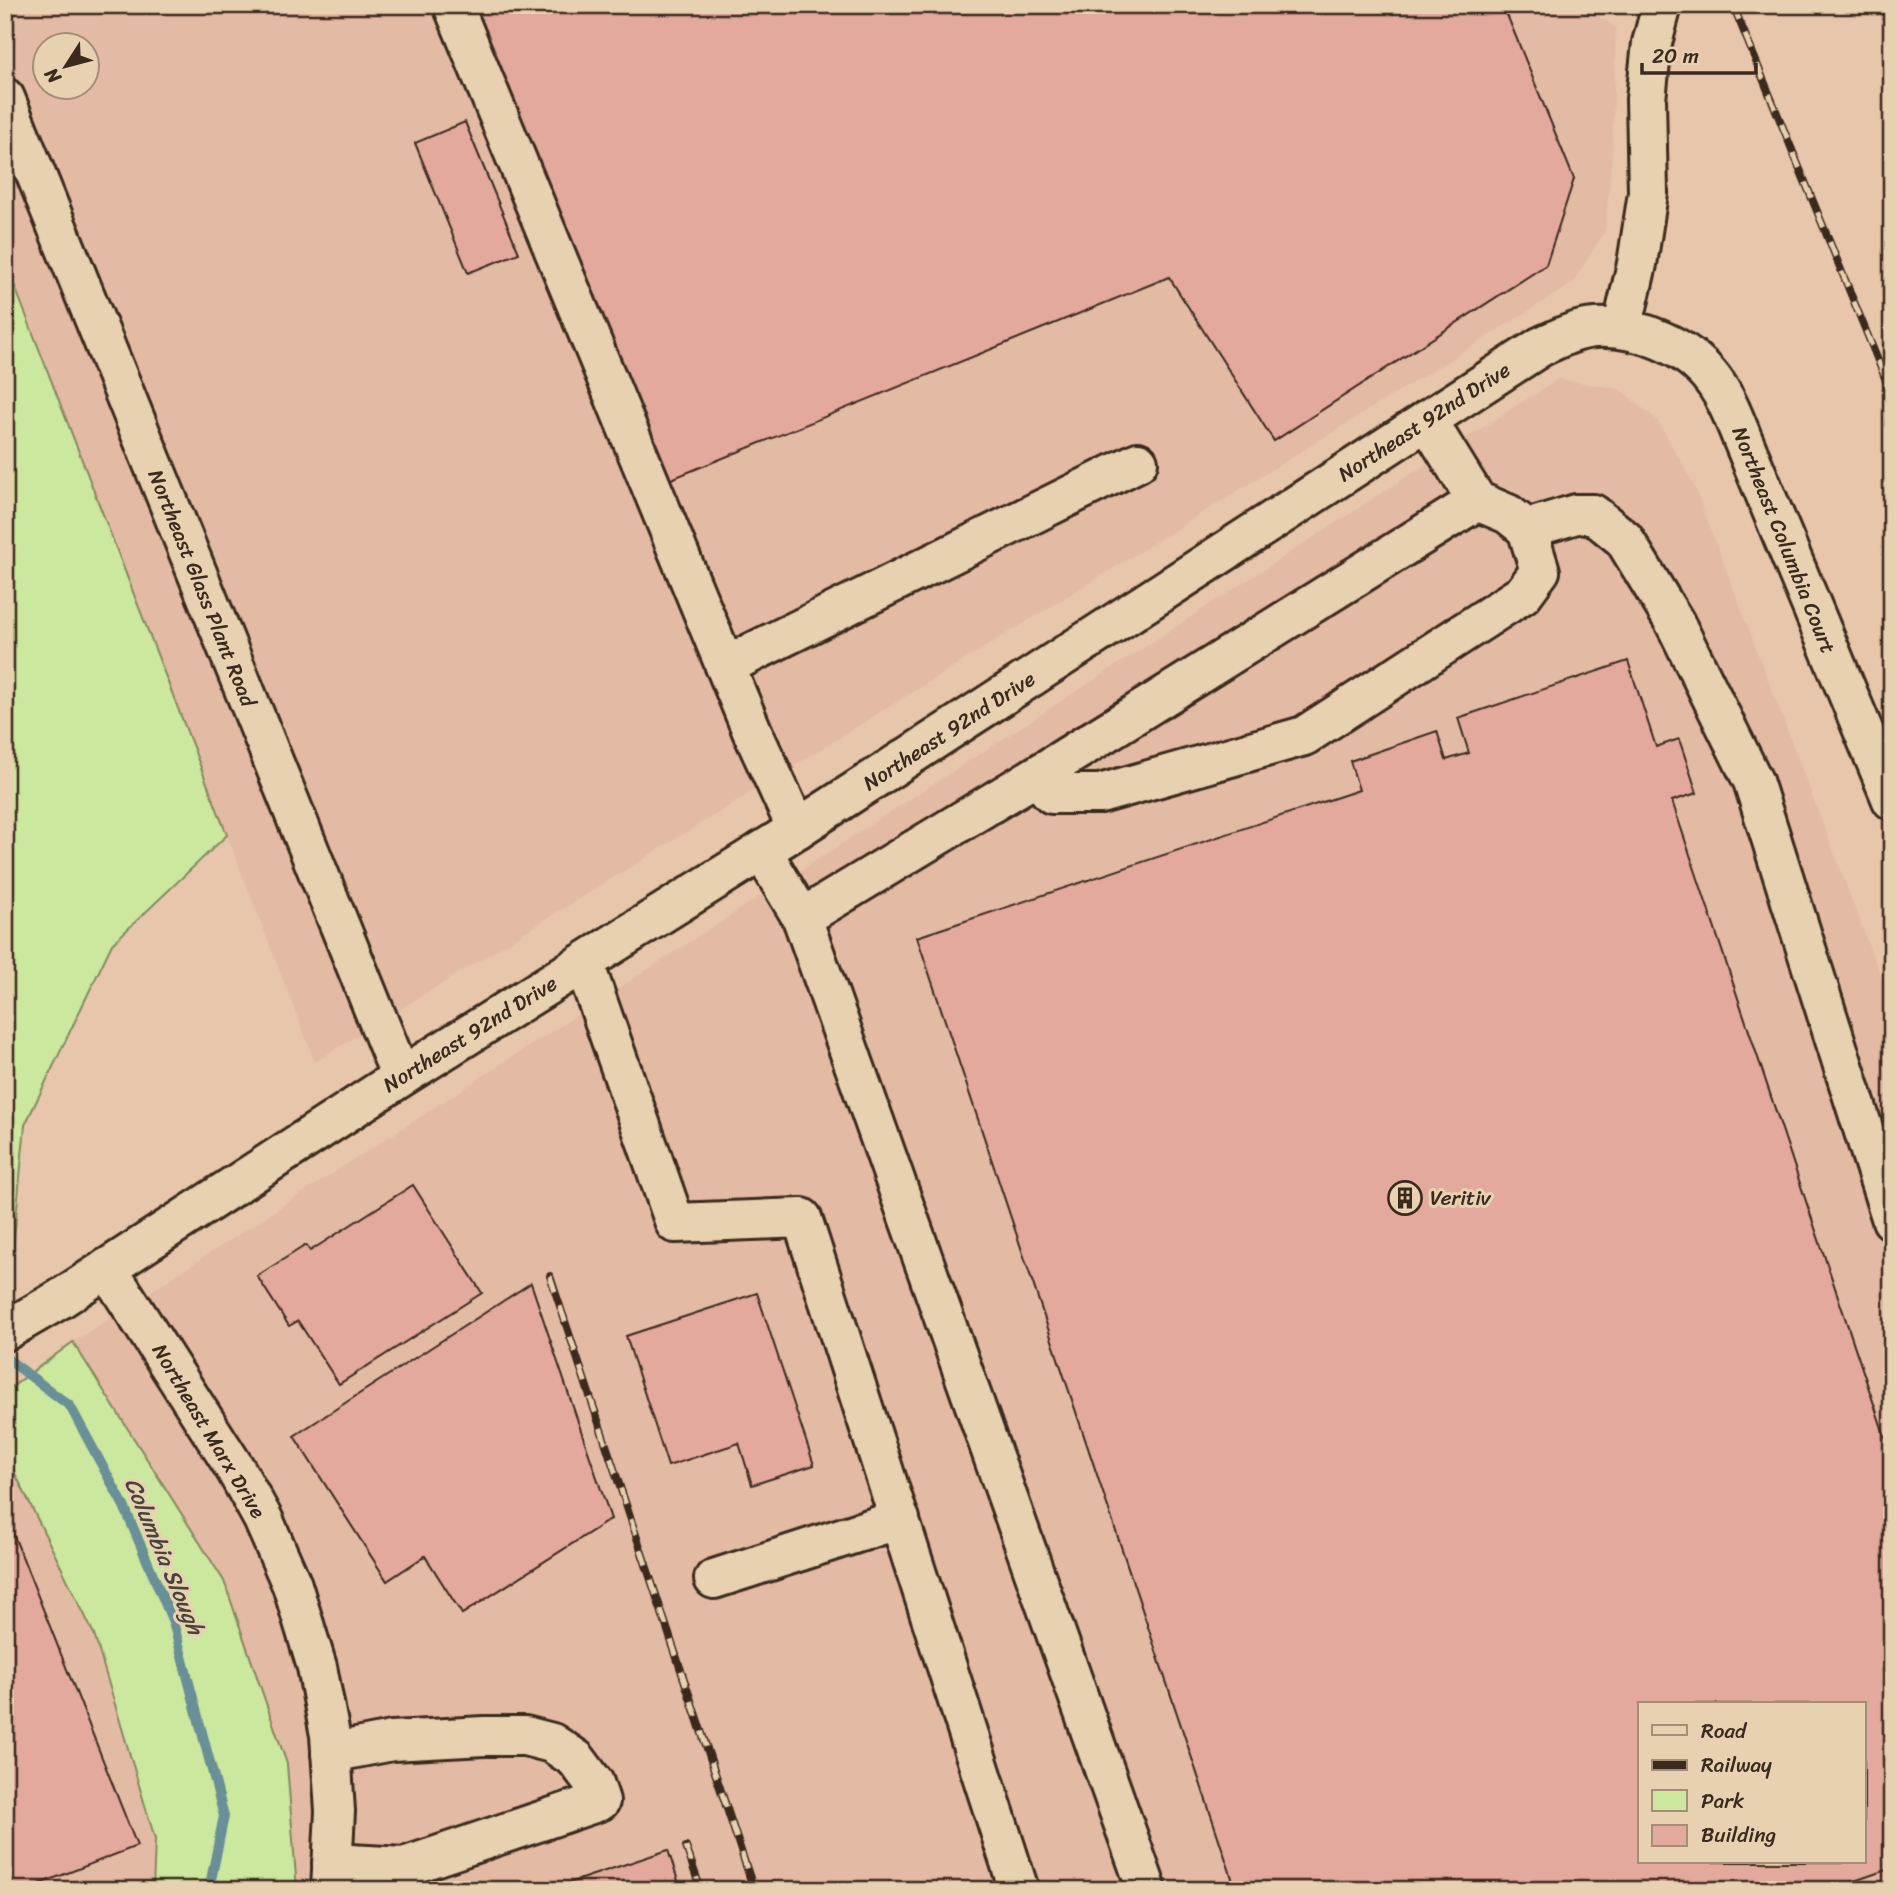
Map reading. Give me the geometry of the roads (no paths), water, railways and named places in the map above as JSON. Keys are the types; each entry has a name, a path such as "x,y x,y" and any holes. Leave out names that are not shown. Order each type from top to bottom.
{"street":[{"path":"453,5 752,731 797,829"},
{"path":"1622,329 1637,264 1648,193 1646,99 1652,43 1662,5"},
{"name":"Northeast Glass Plant Road","path":"5,98 401,1077"},
{"name":"Northeast 92nd Drive","path":"5,1331 60,1299 401,1077 797,829 1540,347 1570,333 1593,328 1622,329"},
{"name":"Northeast Columbia Court","path":"1622,329 1680,349 1700,365 1719,390 1742,438 1892,800"},
{"path":"1036,776 1052,794 1100,794 1304,736 1523,594 1540,571 1527,529 1508,514 1477,501 1427,420"},
{"path":"725,666 1138,462"},
{"path":"802,919 1477,501"},
{"path":"1527,529 1576,514 1593,514 1624,539 1675,623 1753,780 1892,1220"},
{"path":"762,851 802,919 1147,1890"},
{"path":"583,963 675,1223 802,1218 1020,1890"},
{"name":"Northeast Marx Drive","path":"107,1268 236,1470 263,1519 292,1585 317,1667 330,1735 335,1811 331,1876"},
{"path":"714,1579 900,1519"},
{"path":"331,1753 392,1741 525,1736 552,1743 576,1759 594,1783 600,1801 404,1867 331,1876"}],"waterway":[{"name":"Columbia Slough","path":"5,1357 70,1406 124,1506 173,1622 224,1816 209,1890"}],"railway":[{"path":"1733,5 1892,395"},
{"path":"550,1276 754,1890"},
{"path":"686,1847 701,1890"}],"place":[{"name":"Veritiv","path":"1405,1198"}]}
